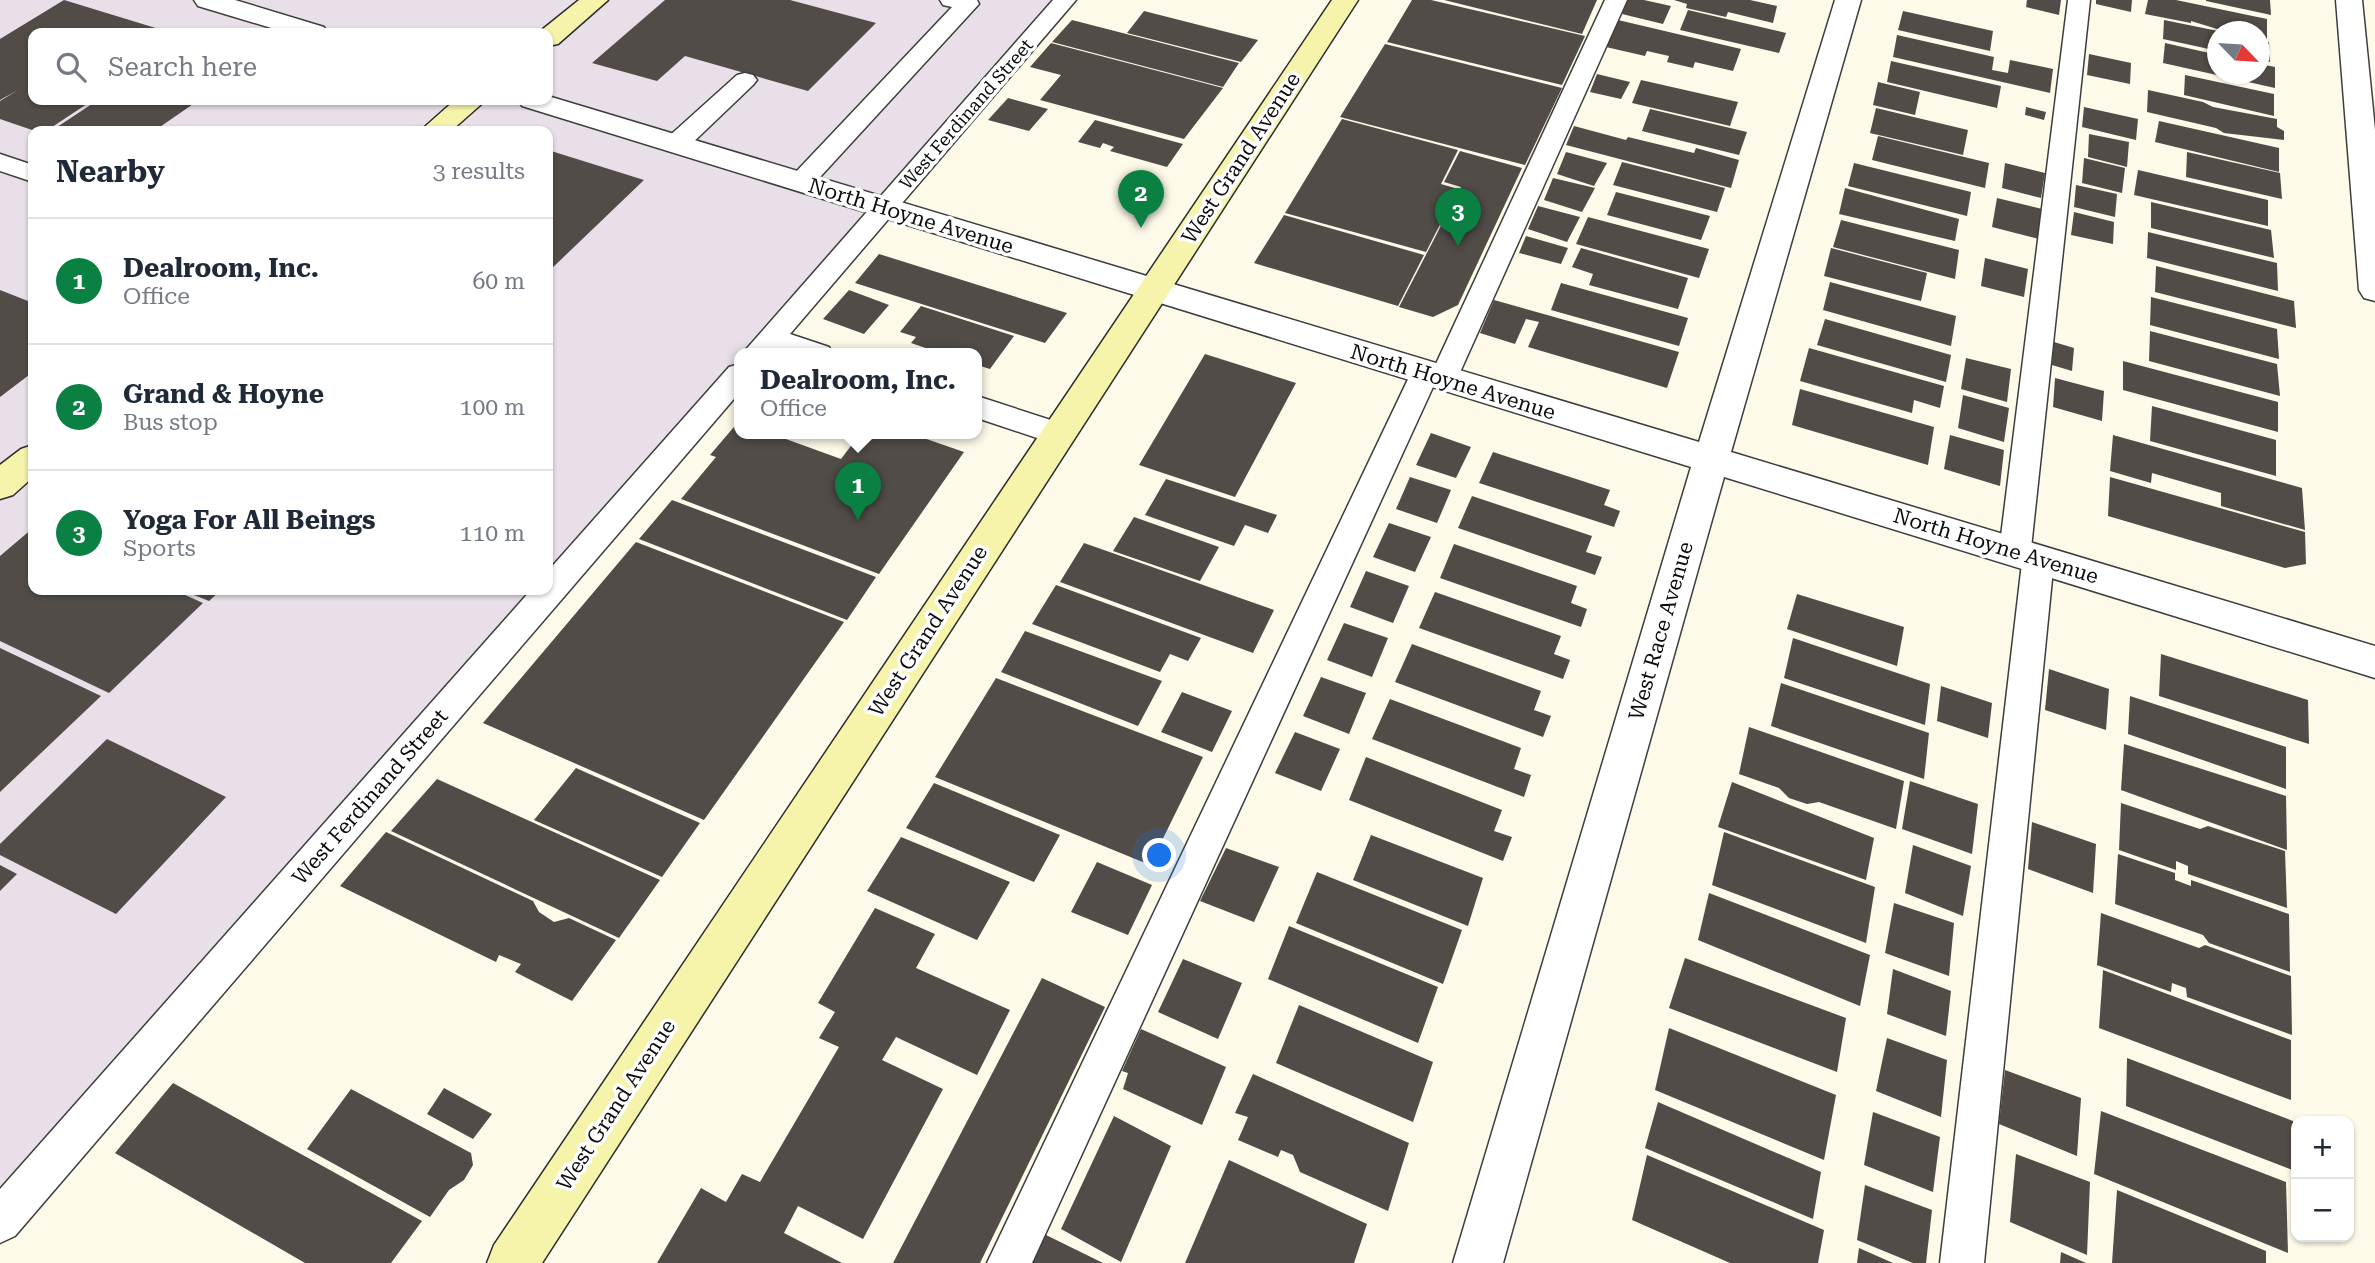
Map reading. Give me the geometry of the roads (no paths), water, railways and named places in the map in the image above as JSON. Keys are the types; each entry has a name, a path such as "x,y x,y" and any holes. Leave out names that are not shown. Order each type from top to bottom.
{"main road":[{"path":"553,34 595,0"},
{"name":"West Grand Avenue","path":"512,1263 1345,0"},
{"path":"439,126 466,105"},
{"path":"0,485 28,462"}],"street":[{"path":"207,0 299,28"},
{"name":"West Race Avenue","path":"1478,1263 1711,460 1848,0"},
{"path":"2349,0 2375,290"},
{"name":"North Hoyne Avenue","path":"548,105 2375,662"}],"lane":[{"path":"801,183 968,4 951,0"},
{"name":"West Ferdinand Street","path":"763,346 1065,0"},
{"path":"1009,1263 1616,0"},
{"path":"1962,1263 2079,0"},
{"path":"676,144 745,80"},
{"path":"0,162 28,172"},
{"name":"West Ferdinand Street","path":"553,587 734,380"},
{"path":"982,409 1058,434"},
{"name":"West Ferdinand Street","path":"0,1221 546,595"}],"place":[{"name":"Grand & Hoyne","path":"1141,228"},
{"name":"Yoga For All Beings","path":"1458,246"},
{"name":"Dealroom, Inc.","path":"858,520"}]}
